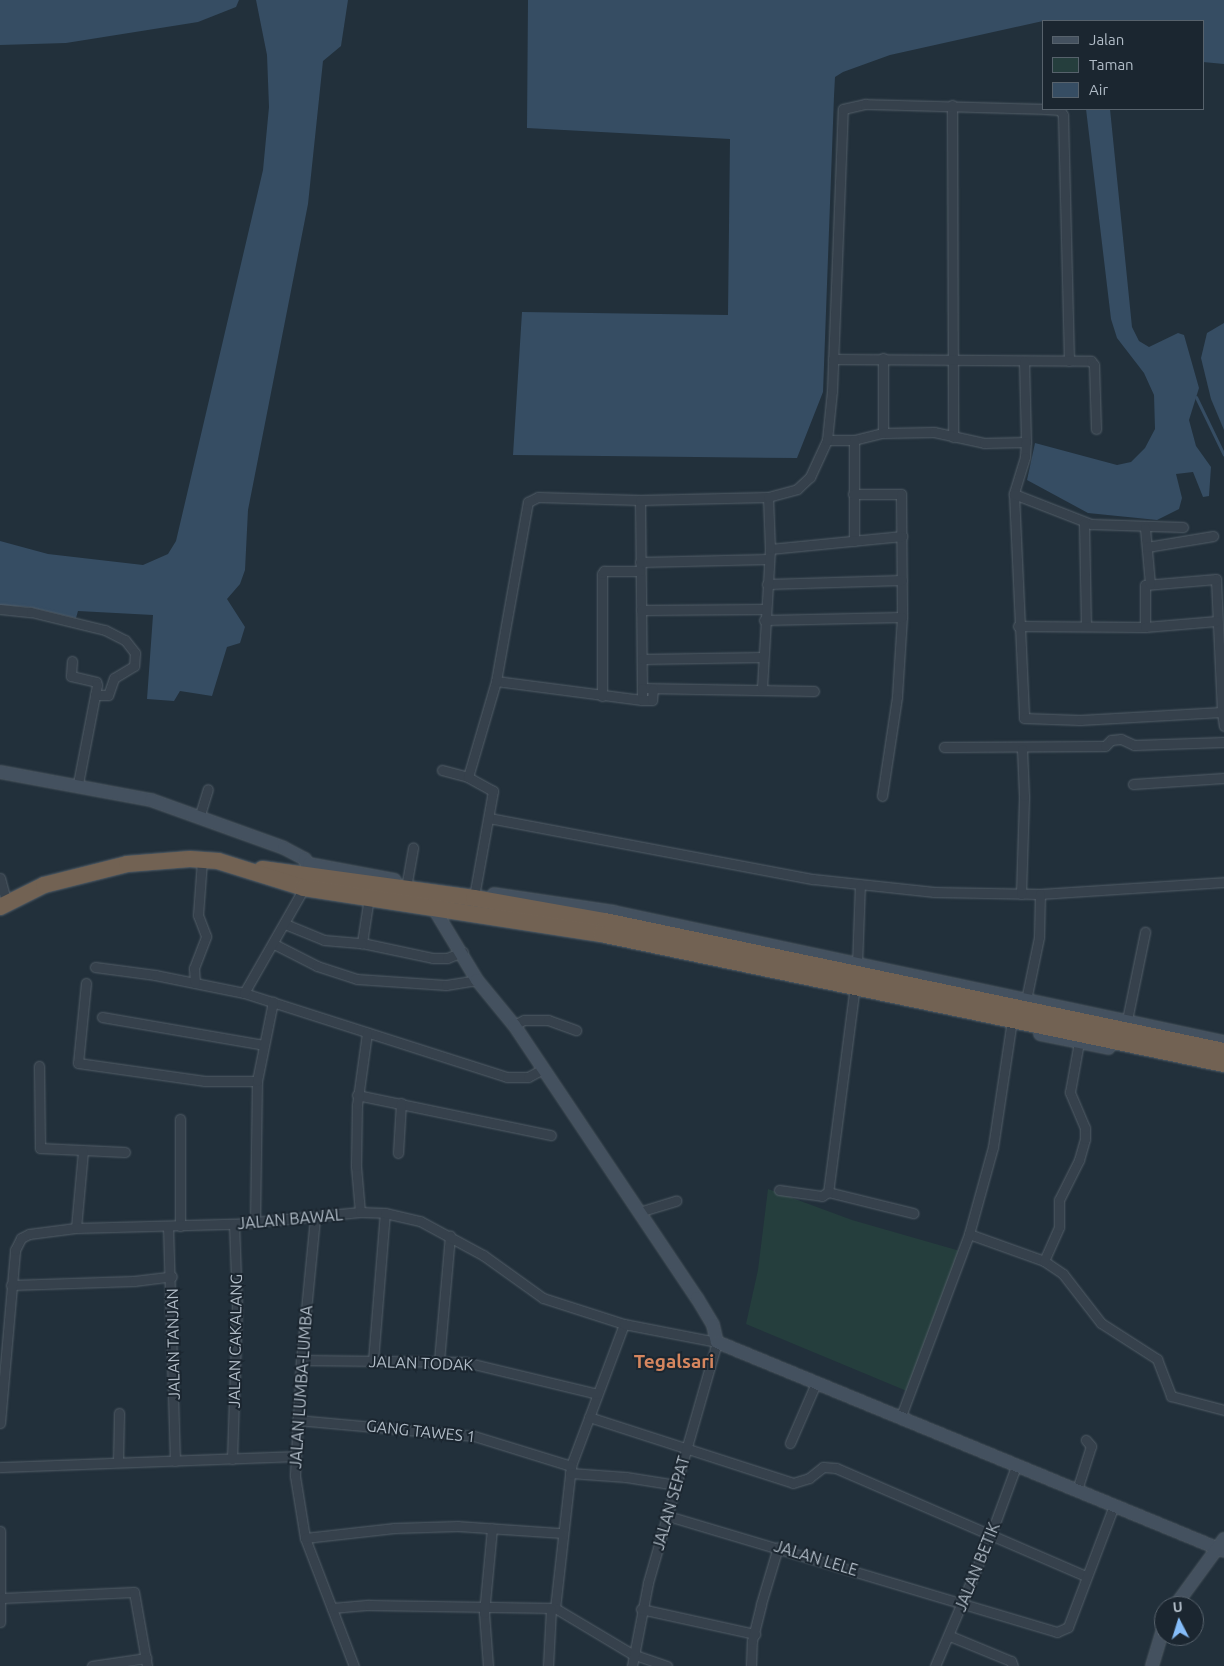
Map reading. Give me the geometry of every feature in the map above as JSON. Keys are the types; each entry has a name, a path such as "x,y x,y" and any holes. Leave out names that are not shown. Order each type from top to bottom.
{"highway":[{"path":"3,905 44,885 127,864 202,860 242,868 307,875 605,921 1224,1051"},
{"path":"307,875 368,897 723,958 1224,1064"}],"street":[{"path":"468,777 496,681 528,502 538,497 640,500 768,497 803,484 814,470 827,440 833,359 843,109 865,104 1042,109"},
{"path":"952,105 953,437"},
{"path":"1060,110 1063,120 1069,361"},
{"path":"883,358 883,433"},
{"path":"833,359 1088,361 1094,365 1096,429"},
{"path":"1024,360 1025,457 1014,494 1018,626 1024,718 1080,720 1222,712"},
{"path":"827,440 854,440 883,433 934,432 984,443 1026,442"},
{"path":"854,440 854,540"},
{"path":"853,494 901,492 902,617 897,697 882,796"},
{"path":"1014,494 1084,523 1145,528 1182,527"},
{"path":"762,688 764,620 770,549 768,497"},
{"path":"640,500 642,700"},
{"path":"1084,523 1086,626"},
{"path":"1172,527 1177,542"},
{"path":"1145,528 1150,584"},
{"path":"770,549 902,536"},
{"path":"1147,547 1213,536"},
{"path":"602,696 602,574 604,571 769,559"},
{"path":"1145,627 1144,586 1216,579 1224,726"},
{"path":"767,584 902,580"},
{"path":"0,609 31,612 105,630 125,640 135,653 134,666 114,678 108,695 96,695"},
{"path":"641,610 765,609"},
{"path":"764,620 902,617"},
{"path":"1018,626 1145,627 1217,621"},
{"path":"642,659 763,657"},
{"path":"72,660 71,676 97,682 78,784"},
{"path":"496,681 642,700 652,700 653,689"},
{"path":"642,688 762,688 814,691"},
{"path":"944,747 1022,749 1105,746 1111,740 1121,739 1134,745 1224,742"},
{"path":"1021,894 1024,796 1022,749"},
{"path":"442,770 468,777 492,788 489,818 475,891"},
{"path":"0,772 78,784 151,800 284,848 307,875 407,882 614,912 1224,1042"},
{"path":"1133,784 1224,778"},
{"path":"199,818 208,789"},
{"path":"489,818 860,885 961,894 1040,894 1224,882"},
{"path":"407,882 413,848"},
{"path":"195,983 194,968 206,936 198,915 202,860"},
{"path":"244,993 286,924 307,875"},
{"path":"0,878 3,905"},
{"path":"856,965 860,885"},
{"path":"1026,1000 1039,938 1040,894"},
{"path":"362,943 368,897"},
{"path":"435,910 463,952 477,980 514,1025 713,1325 717,1342 901,1416 1016,1466 1222,1546 1183,1596"},
{"path":"435,910 615,944 1079,1042 1224,1069"},
{"path":"286,924 324,940 362,943 434,958 447,958 463,952"},
{"path":"1126,1020 1145,932"},
{"path":"274,944 317,966 357,979 446,985 477,980"},
{"path":"96,967 244,993 507,1077 528,1076 544,1069"},
{"path":"86,983 78,1063 205,1081 258,1081"},
{"path":"828,1192 854,993"},
{"path":"255,1222 258,1081 273,1002"},
{"path":"102,1017 264,1045"},
{"path":"514,1025 524,1020 548,1020 576,1030"},
{"path":"901,1416 969,1234 993,1147 1011,1027"},
{"path":"360,1212 356,1166 357,1095 368,1033"},
{"path":"1044,1261 1059,1226 1059,1200 1079,1160 1085,1139 1085,1128 1070,1092 1079,1042"},
{"path":"40,1066 40,1148 125,1152"},
{"path":"357,1095 551,1136"},
{"path":"398,1153 401,1103"},
{"path":"180,1119 180,1226"},
{"path":"76,1228 83,1151"},
{"path":"779,1190 822,1196 828,1192 912,1212"},
{"path":"639,1212 676,1201"},
{"name":"JALAN BAWAL","path":"0,1422 4,1302 12,1285 15,1250 21,1238 36,1232 76,1228 234,1224 315,1218 360,1212 385,1213 420,1221 450,1235 543,1298 624,1324 717,1342"},
{"path":"373,1361 385,1213"},
{"name":"JALAN LUMBA-LUMBA","path":"315,1218 294,1456 305,1538 354,1666"},
{"name":"JALAN CAKALANG","path":"232,1459 237,1306 234,1224"},
{"name":"JALAN TANJAN","path":"168,1226 172,1276 175,1461"},
{"path":"969,1234 1044,1261 1072,1284 1101,1323 1157,1359 1171,1396 1224,1410"},
{"path":"439,1361 450,1235"},
{"path":"12,1285 134,1281 172,1276"},
{"path":"548,1666 570,1469 624,1324"},
{"name":"JALAN SEPAT","path":"632,1666 632,1654 641,1610 717,1342"},
{"name":"JALAN TODAK","path":"301,1360 439,1361 482,1365 597,1394"},
{"path":"790,1444 816,1383"},
{"path":"118,1462 119,1413"},
{"path":"589,1417 793,1483 809,1478 823,1467 831,1467 992,1534 1085,1576"},
{"name":"GANG TAWES 1","path":"296,1420 474,1436 570,1469 676,1485"},
{"path":"1077,1490 1091,1446 1086,1440"},
{"path":"0,1467 294,1456"},
{"name":"JALAN BETIK","path":"935,1666 950,1636 992,1534 1016,1466"},
{"name":"JALAN LELE","path":"668,1516 778,1547 963,1604 1062,1631 1068,1627 1085,1576 1114,1505"},
{"path":"305,1538 394,1528 492,1528 562,1533"},
{"path":"488,1666 485,1607 486,1562 492,1528"},
{"path":"0,1531 0,1622"},
{"path":"751,1666 754,1634 778,1547"},
{"path":"1,1593 134,1592 146,1662 92,1666"},
{"path":"332,1608 369,1605 553,1608 632,1654 667,1666"},
{"path":"641,1610 754,1634"},
{"path":"950,1636 1011,1662 1013,1666"},
{"path":"1152,1666 1158,1646"}],"green space":[{"path":"768,1189 852,1220 960,1251 914,1394 746,1324 758,1270"}],"water":[{"path":"0,0 239,0 236,7 198,22 66,43 0,45"},
{"path":"256,0 348,0 341,46 323,61 308,204 248,510 245,570 240,584 227,599 245,627 240,643 227,647 212,696 180,691 174,701 147,699 153,615 78,611 76,618 30,607 0,605 0,541 48,554 143,565 168,554 176,541 263,170 269,107 267,55"},
{"path":"528,0 1224,0 1224,64 1204,62 1204,20 1042,20 890,55 843,72 835,77 823,392 797,458 513,455 522,312 728,315 730,139 527,128"},
{"path":"1086,110 1110,110 1132,327 1139,341 1149,347 1178,333 1184,335 1199,388 1189,420 1196,446 1211,467 1209,496 1203,497 1193,472 1176,474 1182,498 1179,509 1157,520 1088,513 1027,480 1035,443 1117,465 1131,462 1145,448 1155,429 1154,395 1144,373 1117,338 1111,319"},
{"path":"1224,323 1224,430 1211,399 1201,358 1207,333"}],"waterway":[{"path":"1196,397 1224,455"}],"district":[{"name":"Tegalsari","path":"674,1362"}]}
